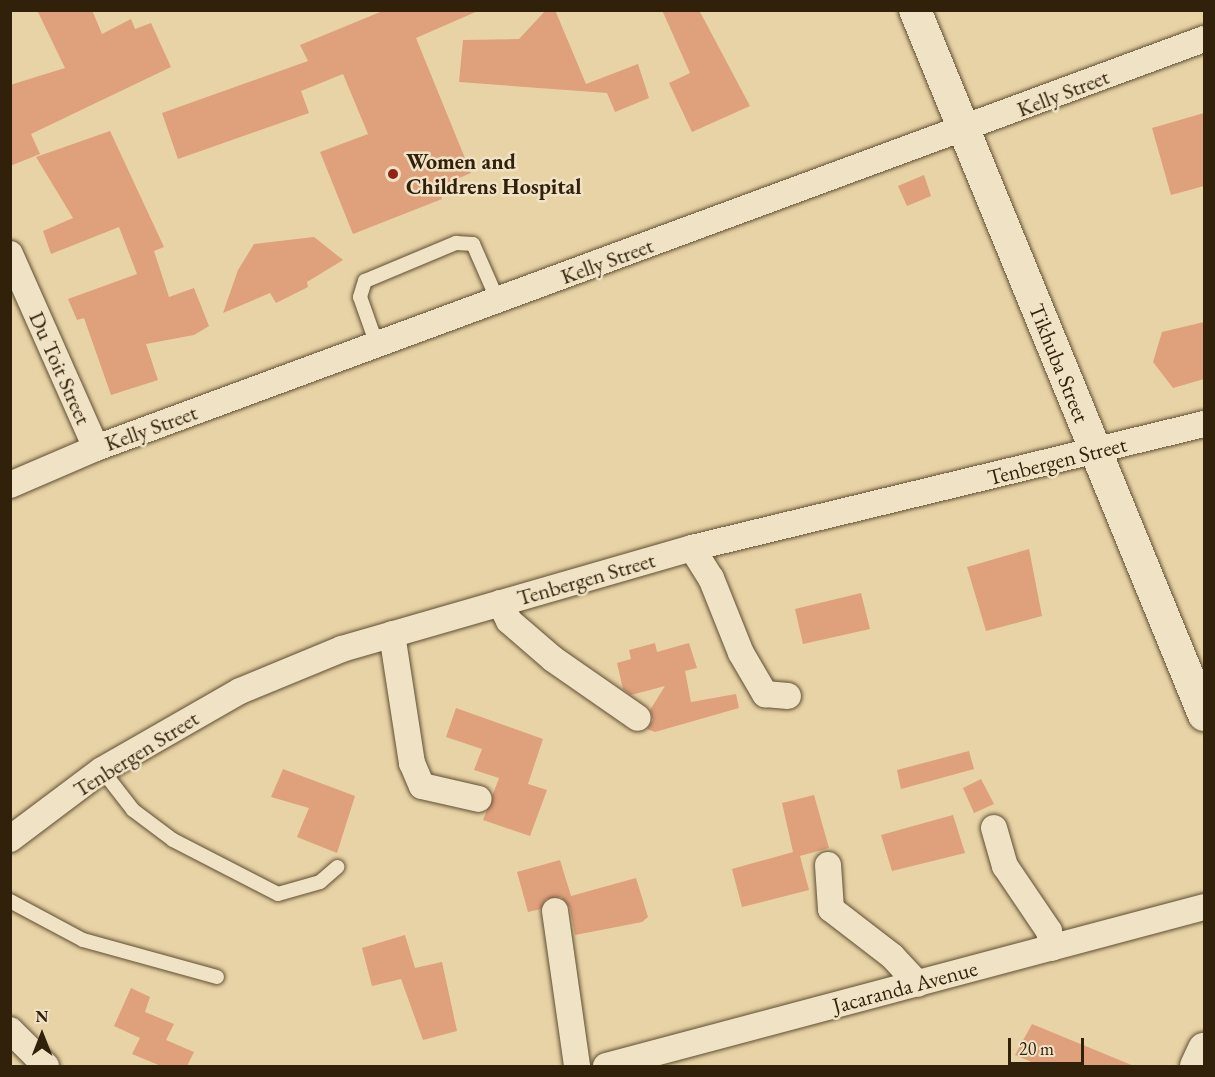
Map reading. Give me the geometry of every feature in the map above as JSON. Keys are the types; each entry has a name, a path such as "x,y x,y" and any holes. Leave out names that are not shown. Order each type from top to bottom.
{"street":[{"name":"Tikhuba Street","path":"915,10 1094,452 1204,715"},
{"name":"Kelly Street","path":"10,484 96,448 1204,39"},
{"name":"Du Toit Street","path":"10,254 96,448"},
{"name":"Tenbergen Street","path":"10,839 102,770 240,691 342,649 692,548 1204,424"},
{"path":"692,548 711,578 741,653 765,694 789,696"},
{"path":"500,603 509,621 553,659 639,718"},
{"path":"392,634 412,763 422,786 479,799"},
{"path":"994,828 1005,866 1049,931 1052,948"},
{"path":"828,865 831,909 892,956 918,984"},
{"name":"Jacaranda Avenue","path":"606,1066 1204,907"},
{"path":"555,911 577,1066"},
{"path":"10,1030 46,1066"},
{"path":"1196,1066 1204,1049"}],"lane":[{"path":"377,345 360,297 365,281 456,243 473,244 498,301"},
{"path":"102,770 133,810 173,840 278,894 320,882 337,867"},
{"path":"10,901 83,940 217,977"}],"building":[{"path":"37,10 92,10 102,34 131,19 135,29 151,23 171,67 31,134 40,154 10,166 10,85 65,68"},
{"path":"385,10 480,10 416,38 471,173 438,187 442,199 353,234 320,152 368,134 343,74 301,91 309,113 178,159 162,113 308,61 300,45"},
{"path":"546,10 555,10 586,84 638,64 649,98 615,112 607,93 459,82 463,40 519,39"},
{"path":"662,10 699,10 750,106 692,132 669,83 690,73"},
{"path":"1204,113 1204,186 1171,195 1152,128"},
{"path":"110,131 164,247 154,251 169,297 194,288 209,326 194,335 146,344 158,380 111,395 84,318 77,320 68,299 137,274 119,227 51,254 43,231 73,218 36,157"},
{"path":"924,175 931,196 907,206 898,186"},
{"path":"314,237 343,260 307,282 308,287 276,303 270,293 223,313 238,270 254,244"},
{"path":"1204,322 1204,379 1173,388 1153,362 1162,332"},
{"path":"1029,549 1042,616 986,631 967,567"},
{"path":"861,593 870,629 803,644 795,609"},
{"path":"655,643 657,652 689,643 697,668 685,671 691,702 736,694 739,708 655,732 647,729 653,720 650,710 665,686 631,695 623,689 617,663 631,659 629,650"},
{"path":"456,708 543,739 528,784 547,790 530,836 483,820 499,778 474,770 482,749 446,737"},
{"path":"969,751 974,769 901,789 897,770"},
{"path":"283,769 355,796 337,853 297,837 309,808 271,797"},
{"path":"981,779 994,804 974,813 963,788"},
{"path":"814,795 829,848 800,856 809,890 742,907 732,869 793,852 782,803"},
{"path":"953,815 965,853 892,871 881,835"},
{"path":"560,860 571,896 636,878 648,917 642,922 575,935 570,908 561,897 546,899 541,909 528,912 517,872"},
{"path":"405,935 415,968 442,962 457,1031 423,1040 401,979 372,986 362,948"},
{"path":"131,988 150,997 145,1012 174,1024 166,1040 194,1052 187,1066 161,1066 132,1054 140,1038 114,1026"},
{"path":"1032,1024 1134,1066 1041,1066 1015,1055"}],"place":[{"name":"Women and Childrens Hospital","path":"393,174"}]}
